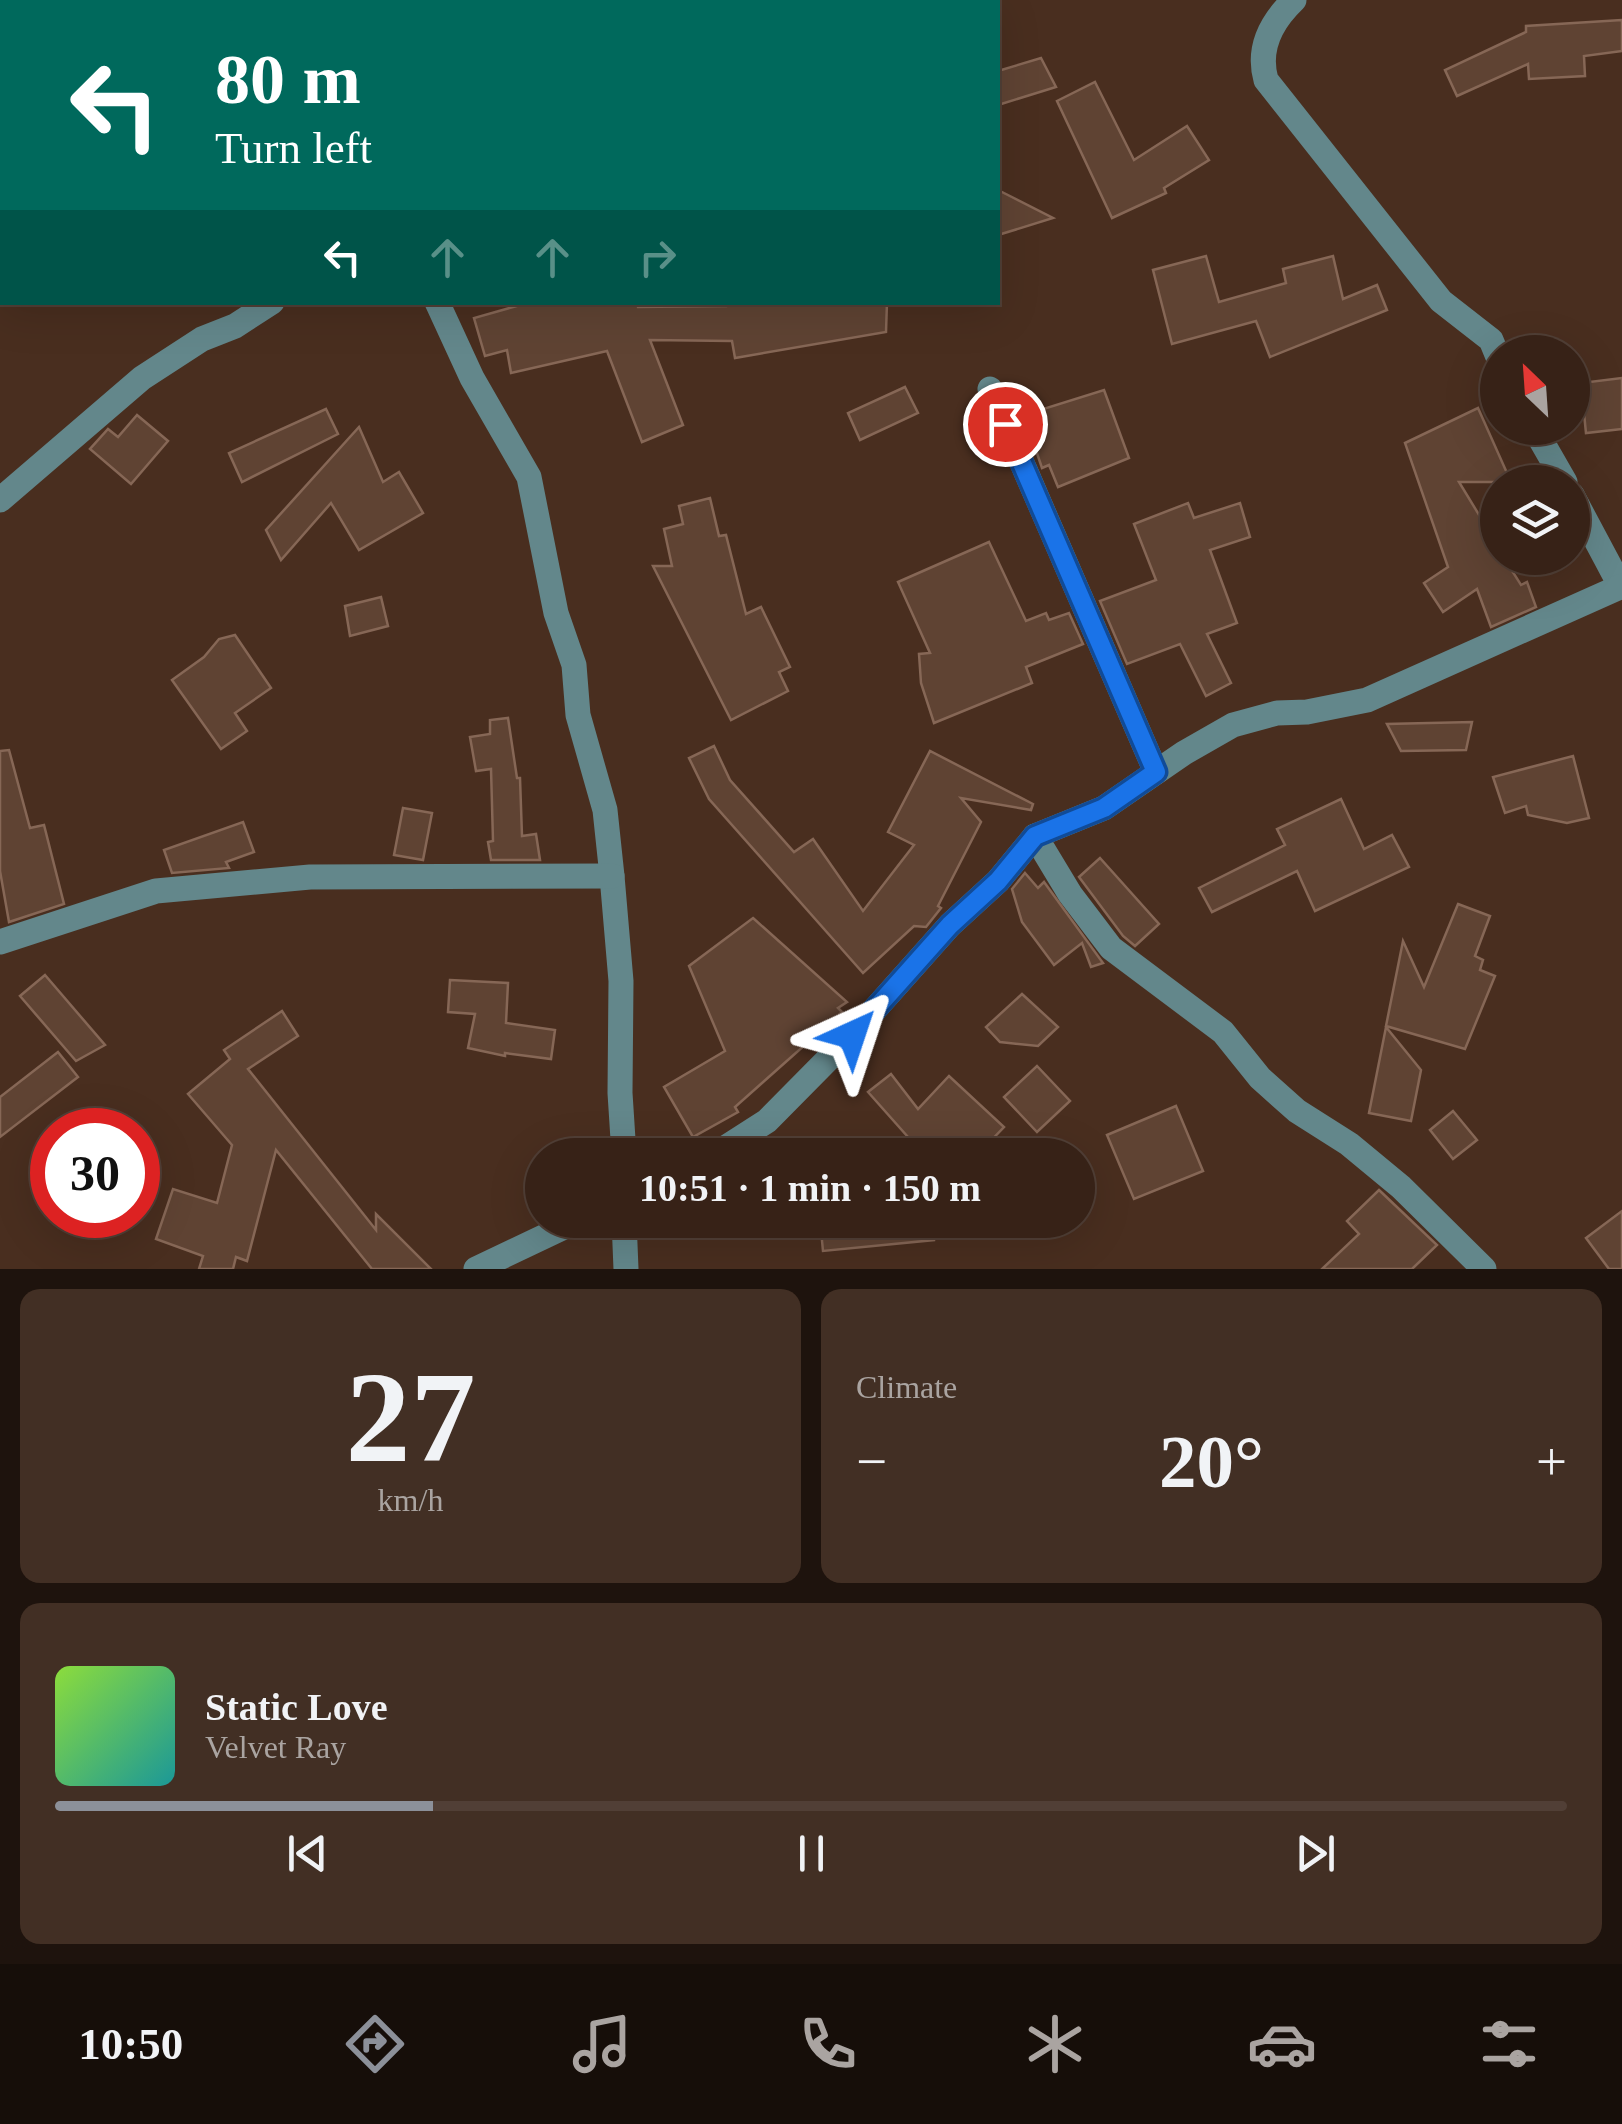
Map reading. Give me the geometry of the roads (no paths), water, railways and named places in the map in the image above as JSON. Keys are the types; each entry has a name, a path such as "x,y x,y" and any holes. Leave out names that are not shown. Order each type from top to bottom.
{"street":[{"path":"1294,0 1274,19 1262,62 1266,80 1440,302 1484,335"},
{"path":"0,500 142,378 202,339 235,326 267,305"},
{"path":"438,305 472,378 529,477 556,613 574,664 578,715 606,810 621,982 623,1138"},
{"path":"990,390 1156,772"},
{"path":"740,1138 767,1121 852,1035 950,925 998,881 1035,836 1104,808 1233,725 1277,713 1307,712 1367,700 1621,586 1590,528"},
{"path":"1035,836 1070,894 1110,948 1222,1032 1260,1078 1297,1111 1349,1144 1401,1187 1484,1269"},
{"path":"0,942 156,891 310,877 612,876"},
{"path":"476,1269 541,1238"},
{"path":"625,1238 626,1269"}]}
